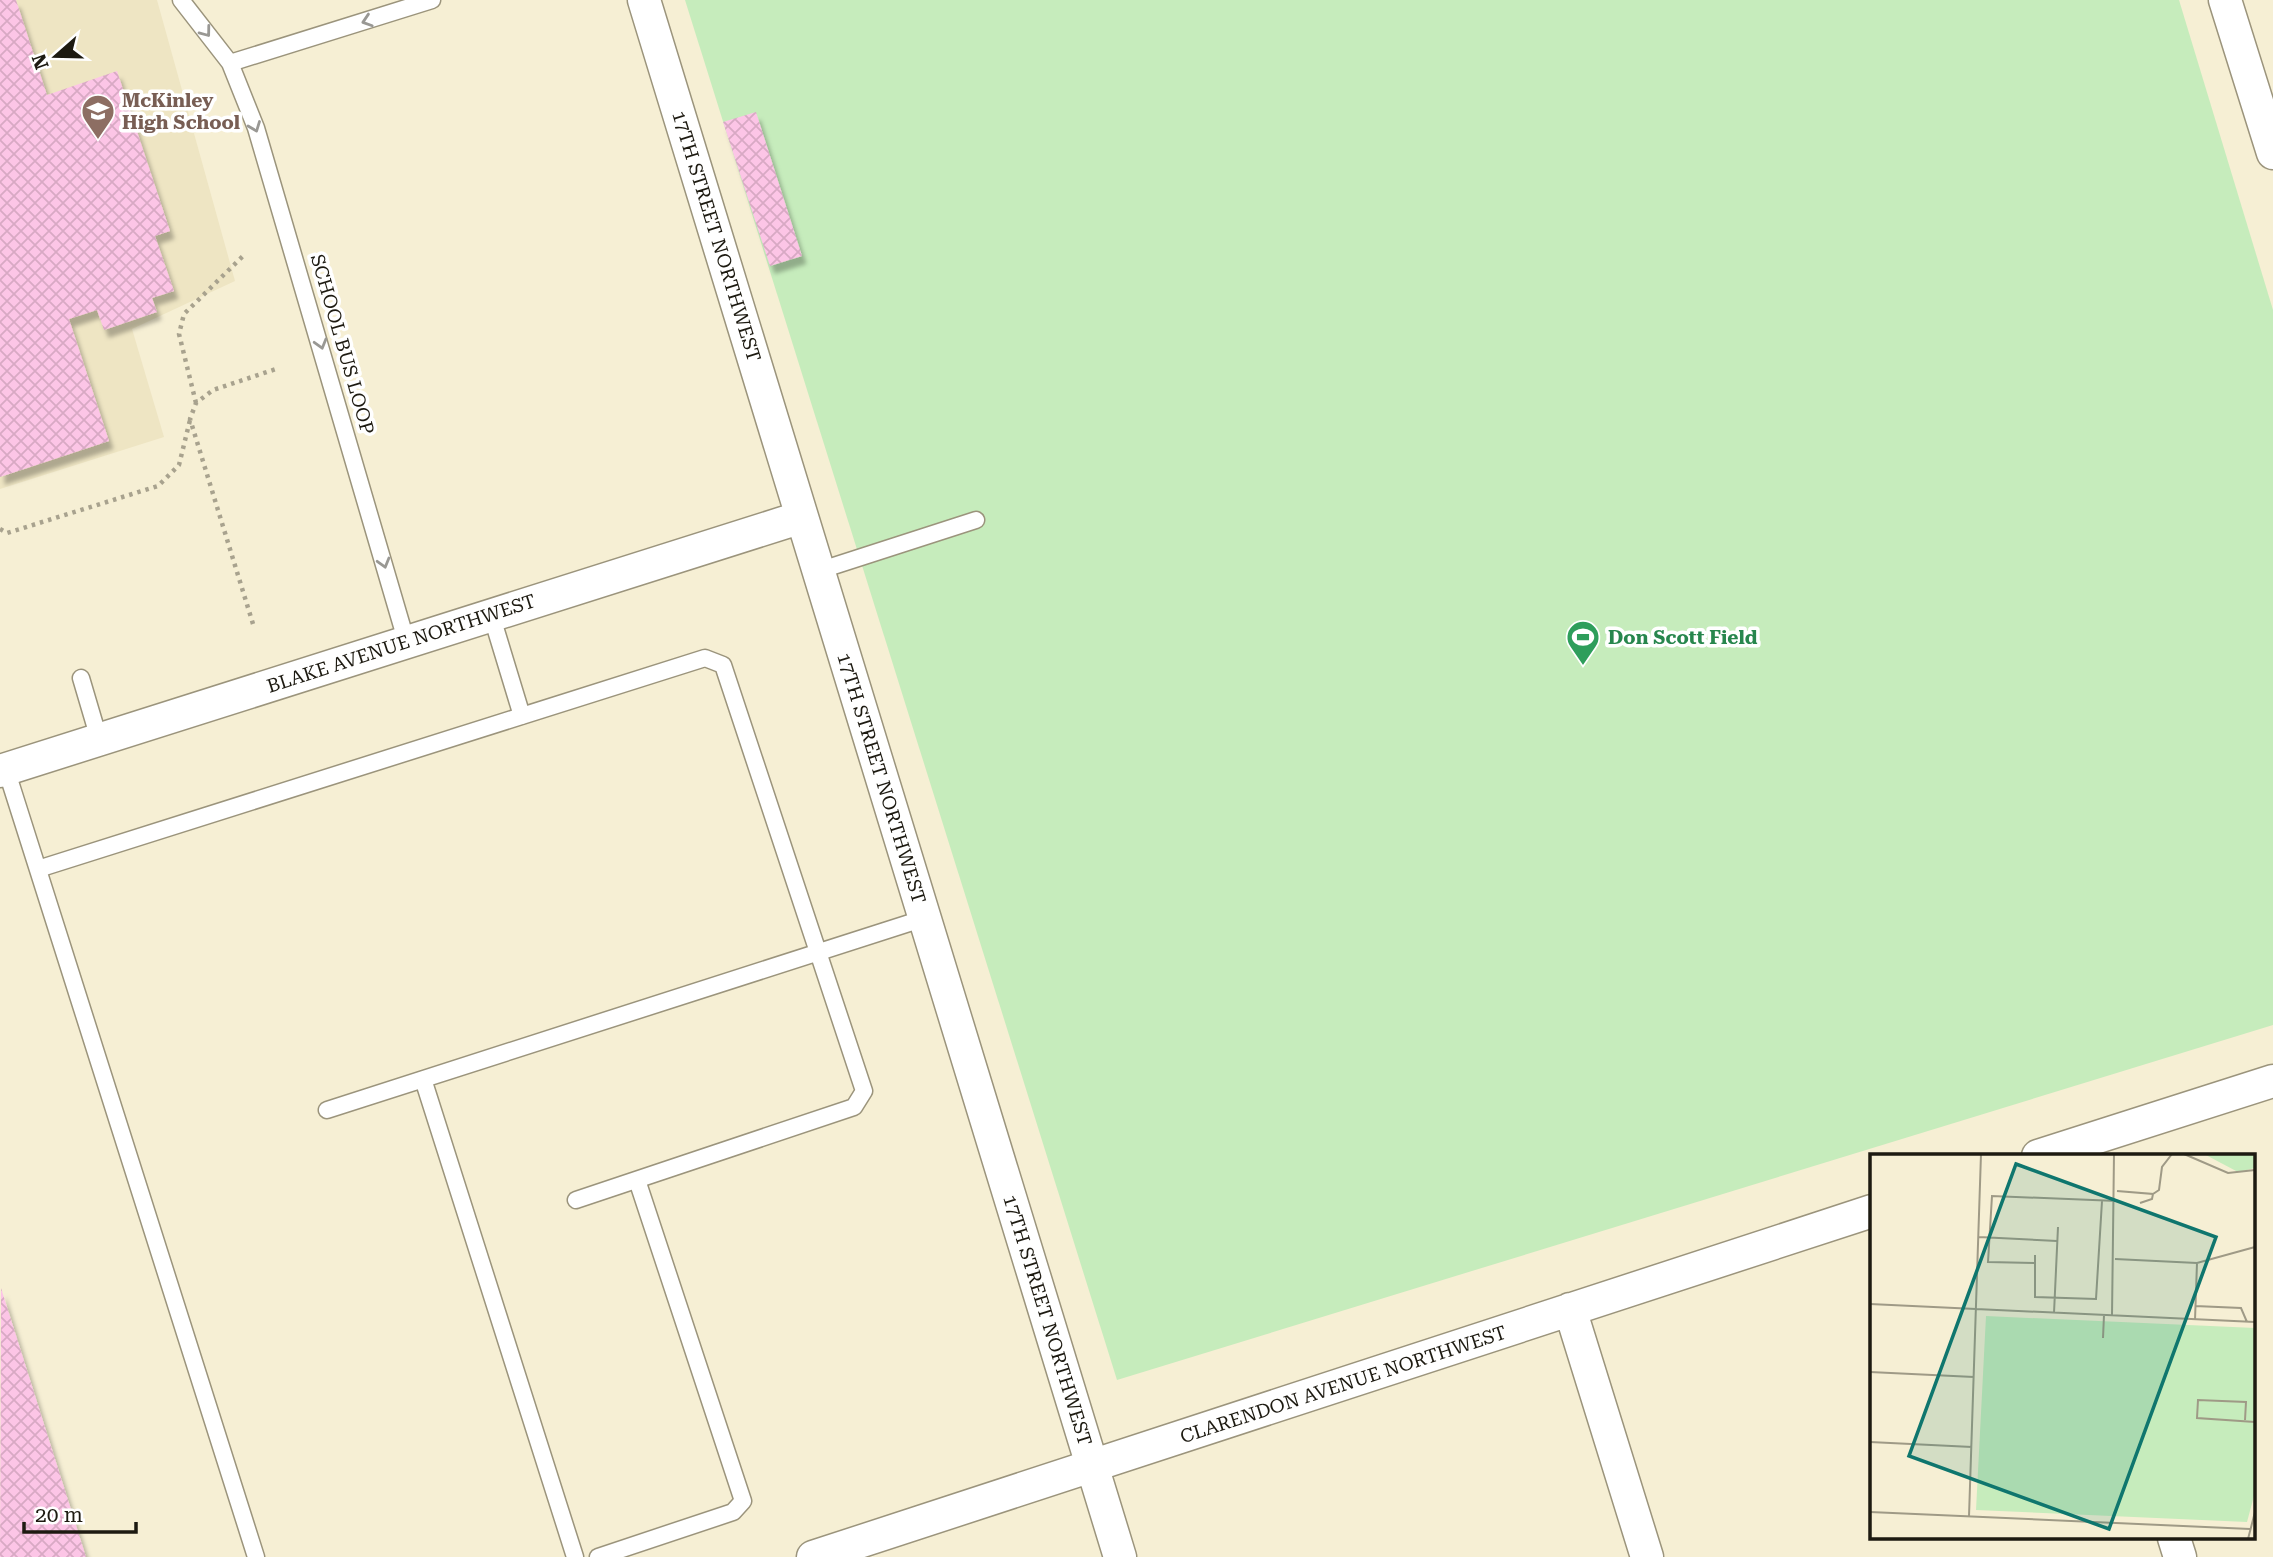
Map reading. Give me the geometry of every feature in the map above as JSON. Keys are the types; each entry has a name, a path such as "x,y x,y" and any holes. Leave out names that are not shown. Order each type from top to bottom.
{"street":[{"name":"17TH STREET NORTHWEST","path":"644,0 1119,1557"},
{"path":"2225,0 2273,153"},
{"name":"BLAKE AVENUE NORTHWEST","path":"3,770 406,640 802,517"},
{"path":"2051,1154 2273,1081"},
{"name":"CLARENDON AVENUE NORTHWEST","path":"813,1557 1870,1212"},
{"path":"1570,1310 1647,1557"},
{"path":"2175,1540 2180,1557"}],"lane":[{"name":"SCHOOL BUS LOOP","path":"181,0 230,63 256,128 278,195 406,640"},
{"path":"230,63 432,0"},
{"path":"818,571 976,520"},
{"path":"491,614 522,716"},
{"path":"38,869 705,658 723,665 864,1091 854,1107 576,1200"},
{"path":"81,678 99,739"},
{"path":"3,770 38,869 256,1557"},
{"path":"327,1110 925,918"},
{"path":"423,1079 575,1557"},
{"path":"598,1557 733,1512 743,1501 637,1180"}],"path":[{"path":"196,403 179,334 184,314 244,255"},
{"path":"0,529 7,533 158,486 179,465 196,403 213,390 279,368"},
{"path":"190,419 253,624"}],"shaded area":[{"name":"McKinley High School","path":"0,0 157,0 235,281 132,329 164,437 0,489"}],"green space":[{"name":"Don Scott Field","path":"685,0 2179,0 2273,310 2273,1025 1117,1380"}],"building":[{"name":"McKinley High School","path":"0,0 16,0 47,95 117,71 170,231 155,236 174,291 152,298 157,312 104,330 97,310 69,319 109,441 0,477"},
{"path":"756,112 802,256 770,266 723,122"},
{"path":"1,1288 86,1557 0,1557"}],"place":[{"name":"McKinley High School","path":"98,141"},
{"name":"Don Scott Field","path":"1583,667"}]}
